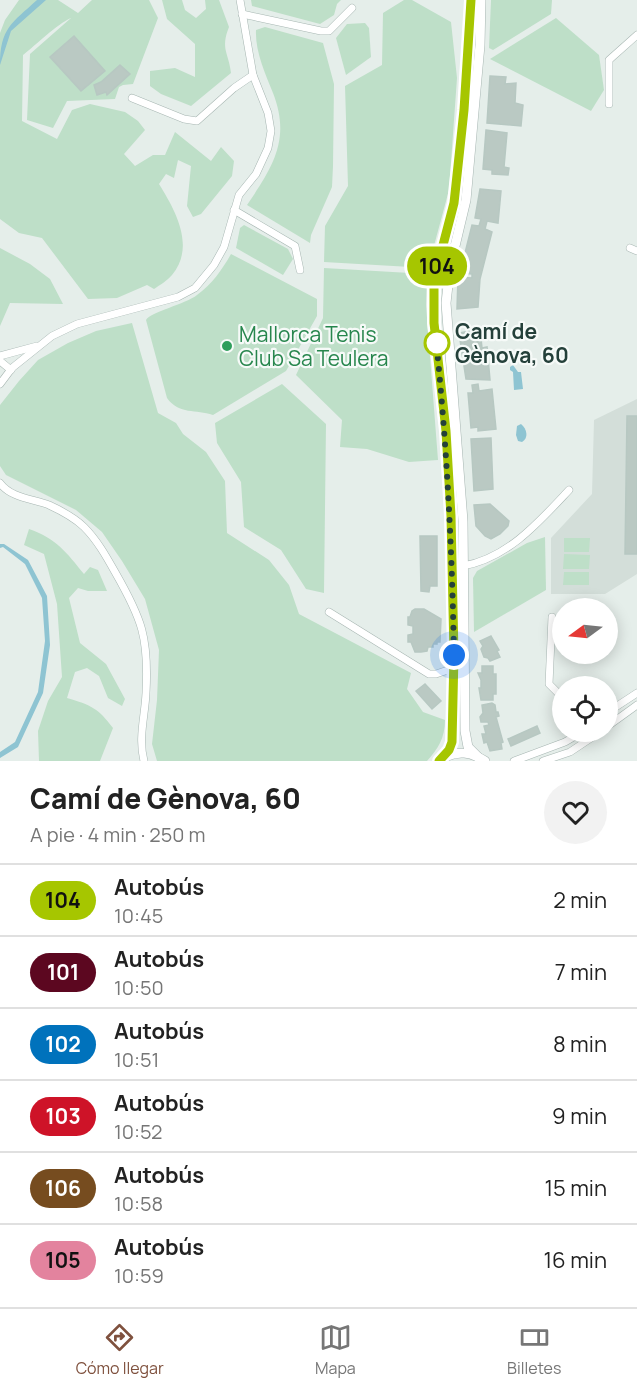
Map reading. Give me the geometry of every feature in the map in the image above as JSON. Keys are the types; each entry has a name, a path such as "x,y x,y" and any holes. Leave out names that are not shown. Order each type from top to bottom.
{"street":[{"path":"0,384 11,370 52,336 77,324 178,297 195,288 214,265 224,247 239,195 256,174 268,148 271,131 268,113 253,75 240,0"},
{"path":"440,760 449,750 453,737 454,668 451,516 446,431 434,323 434,287 454,203 471,0"},
{"path":"481,0 480,45 466,200 450,267 446,303 463,521 465,731 468,747 483,760"},
{"path":"242,14 321,32 329,31 352,8"},
{"path":"609,104 609,60 637,35"},
{"path":"132,98 184,119 197,121 234,88 253,75"},
{"path":"234,210 295,246 300,270"},
{"path":"11,370 0,358 39,345"},
{"path":"0,483 14,494 66,513 84,526 100,545 132,602 145,635 148,660 142,739 144,761"},
{"path":"463,566 479,563 506,549 534,527 569,490"},
{"path":"329,612 429,674 454,668"},
{"path":"552,617 549,684 552,688"},
{"path":"618,705 637,693"},
{"path":"618,719 637,705"},
{"path":"514,761 566,742"},
{"path":"543,761 570,752 585,742"},
{"path":"440,760 460,753 483,760"}],"shaded area":[{"path":"637,399 637,574 605,594 551,594 551,538 592,494 594,420"}],"green space":[{"path":"19,0 58,0 78,13 92,0 149,0 158,18 133,84 119,87 115,99 67,101 53,128 27,120 30,54 71,18 59,25 23,55 22,121 57,139 72,110 90,104 125,112 138,121 145,130 124,154 135,166 153,155 165,155 175,132 211,161 221,147 234,161 232,176 201,214 193,217 187,206 191,166 178,160 174,178 166,174 159,184 171,205 183,240 179,264 166,281 154,289 147,285 117,298 88,299 42,238 19,233 0,219 0,33 5,20"},
{"path":"162,0 182,0 185,10 196,18 206,9 205,0 219,0 229,27 225,46 231,73 191,106 161,94 150,86 150,71 175,68 195,77 195,44 167,19"},
{"path":"251,0 341,0 337,4 334,15 320,24 252,6"},
{"path":"404,0 412,0 451,22 457,78 449,190 428,268 324,262 325,226 348,186 345,86 382,65 383,13"},
{"path":"491,0 552,0 551,14 493,50 489,48"},
{"path":"556,18 599,55 604,90 591,111 490,59"},
{"path":"365,23 369,28 371,57 346,75 336,38 347,24"},
{"path":"265,27 323,43 334,84 332,187 311,235 310,243 247,205 265,178 280,139 278,109 257,46 256,30"},
{"path":"244,225 288,249 293,259 283,275 236,248 240,228"},
{"path":"0,248 30,264 50,279 63,304 10,303 0,326"},
{"name":"Mallorca Tenis Club Sa Teulera","path":"231,254 317,299 317,316 286,371 213,415 182,409 167,398 146,320 154,314 197,295 216,276"},
{"path":"324,268 427,274 426,305 438,460 409,462 367,449 340,447 342,420 296,375 323,318"},
{"path":"132,323 158,413 176,423 183,434 206,452 225,481 227,533 269,560 289,585 299,614 411,673 407,689 423,712 445,720 440,743 427,761 157,761 152,744 159,650 145,599 102,532 76,510 6,475 0,466 0,405 38,360 96,331"},
{"path":"282,384 326,424 324,593 306,589 281,550 244,527 241,482 217,443 215,423"},
{"path":"29,529 54,542 84,574 90,567 98,570 107,591 88,591 78,588 69,598 80,643 106,664 125,699 122,706 108,698 99,676 87,668 75,672 67,698 93,708 113,728 100,761 39,761 38,731 48,701 62,677 57,604 44,554 24,545"},
{"path":"545,537 546,590 474,632 473,578 477,571 527,543"},
{"path":"564,538 590,538 589,552 564,552"},
{"path":"564,554 590,555 589,569 563,569"},
{"path":"564,572 589,572 589,585 563,585"}],"water":[{"path":"37,0 46,0 11,31 0,65 5,34 14,21"},
{"path":"513,365 518,372 521,372 523,389 514,390 513,372 510,370"},
{"path":"521,424 526,433 526,438 522,442 518,441 516,435 517,426"},
{"path":"0,544 4,544 28,560 47,596 50,645 43,693 18,747 0,758 0,752 15,742 38,692 45,641 42,598 25,564 3,547 0,548"}],"building":[{"path":"74,36 105,71 81,91 50,57"},
{"path":"120,65 130,74 107,95 106,92 97,95 94,85 101,82"},
{"path":"490,76 506,77 505,84 516,83 515,103 523,105 521,126 487,123"},
{"path":"486,130 507,133 504,167 509,168 508,175 492,174 492,170 483,169"},
{"path":"480,189 501,191 498,223 487,221 485,229 492,232 480,279 478,307 457,309 458,277 472,278 472,274 460,273 472,225 479,226 481,219 475,218"},
{"path":"480,329 482,348 487,347 490,380 466,379 459,333"},
{"path":"478,384 479,391 492,389 496,429 478,431 478,427 471,428 468,393 473,393 472,385"},
{"path":"627,416 637,416 637,554 625,554"},
{"path":"491,438 493,489 474,491 471,439"},
{"path":"490,504 509,521 508,526 500,534 491,539 476,526 474,505"},
{"path":"420,536 437,536 437,586 430,586 429,592 421,591"},
{"path":"415,609 424,609 441,619 440,642 433,644 433,647 428,647 427,651 415,652 411,642 408,642 408,635 413,634 413,626 408,625 408,617"},
{"path":"491,636 499,650 497,651 500,657 490,661 484,657 480,641"},
{"path":"482,666 493,666 493,674 496,674 496,694 493,694 493,700 481,700 479,688 481,688 481,680 478,673 482,673"},
{"path":"425,684 441,701 432,709 416,691"},
{"path":"492,703 498,712 499,716 496,717 503,742 501,743 502,749 490,751 487,742 484,743 482,734 486,734 484,726 489,725 488,722 481,722 480,717 483,713 482,705"},
{"path":"537,726 540,733 511,746 508,739"}],"bus line":[{"name":"104","path":"439,761 449,750 452,742 454,655 451,516 446,431 434,323 434,287 454,203 464,110 471,0"}],"place":[{"name":"Camí de Gènova, 60","path":"437,343"},
{"name":"Mallorca Tenis Club Sa Teulera","path":"227,346"}],"route":[{"path":"437,343 436,340 446,431 451,516 454,655"}]}
